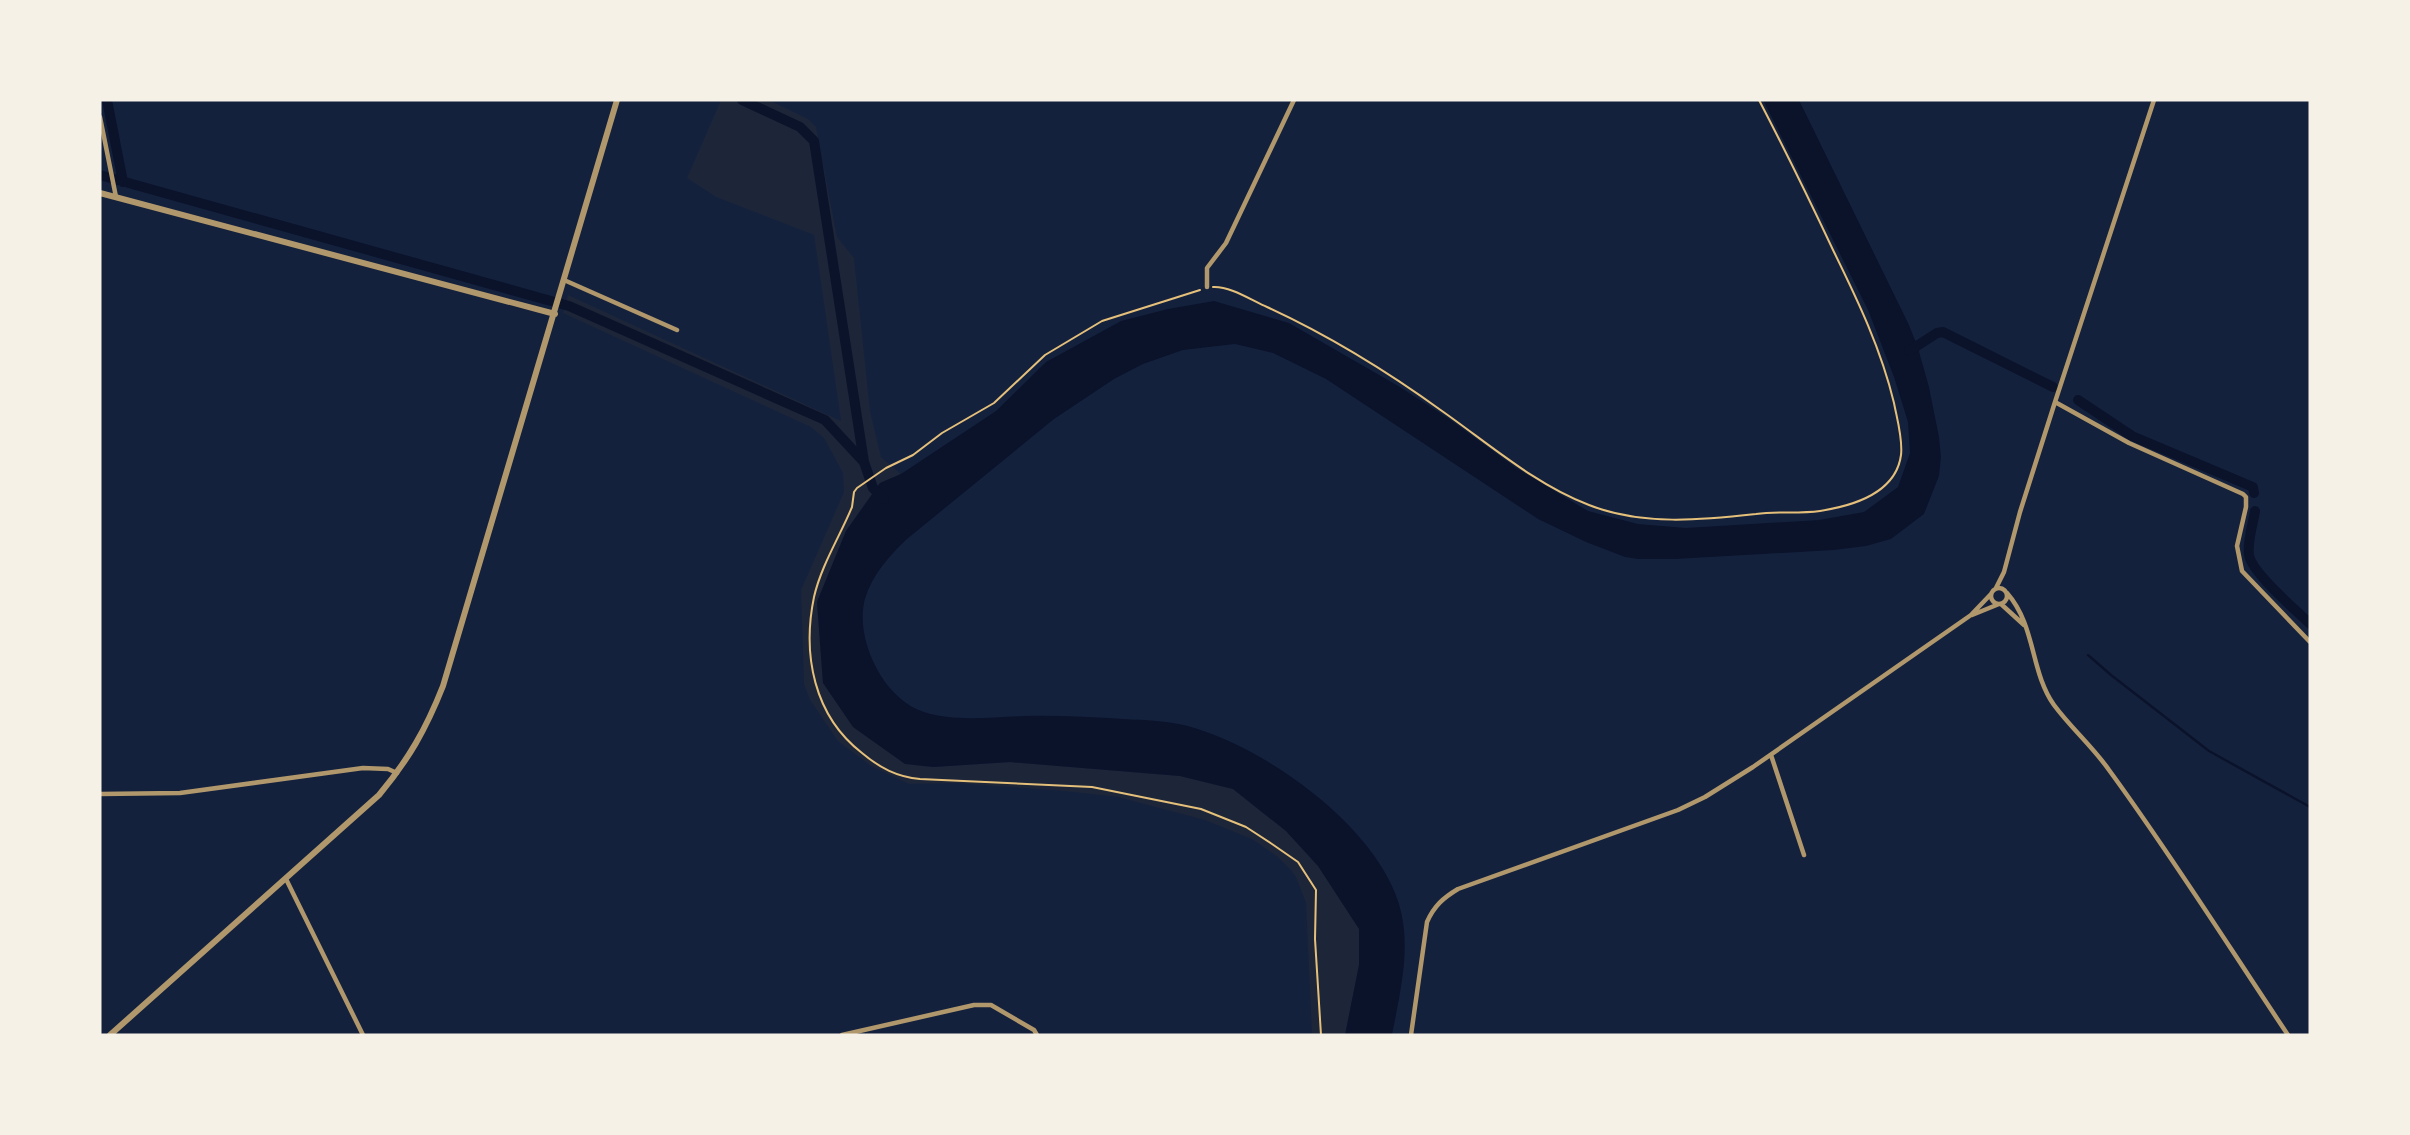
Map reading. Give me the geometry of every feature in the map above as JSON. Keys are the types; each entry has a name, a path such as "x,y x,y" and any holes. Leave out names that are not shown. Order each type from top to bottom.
{"street":[{"path":"110,1035 379,795 398,773 425,731 443,686 617,100"},
{"path":"1207,287 1207,268 1226,243 1294,100"},
{"path":"1411,1035 1427,922 1441,899 1458,889 1684,807 1718,789 1971,615 1996,588 2004,572 2020,512 2154,100"},
{"path":"100,117 116,197"},
{"path":"100,193 556,310"},
{"path":"564,280 677,330"},
{"path":"2055,402 2129,443 2243,494 2246,497 2246,507 2237,546 2242,571 2310,642"},
{"path":"1971,615 1989,610 2007,599 2004,572"},
{"path":"1996,588 2006,592 2017,606 2027,628 2043,686 2054,704 2131,800 2288,1035"},
{"path":"1991,594 1993,601 2027,628"},
{"path":"1771,755 1804,855"},
{"path":"100,794 180,793 363,768 388,769 398,773"},
{"path":"286,879 363,1035"},
{"path":"842,1035 974,1005 991,1005 1034,1030 1037,1035"}],"path":[{"path":"1321,1035 1315,939 1316,890 1298,862 1263,838 1225,817 1201,809 1092,787 909,778 882,768 840,734 829,720 820,701 813,674 810,637 815,593 852,507 854,492 886,468 913,455 942,433 995,403 1045,355 1102,321 1207,287 1218,287 1322,336 1405,386 1545,483 1591,506 1616,514 1679,520 1801,513 1851,504 1881,489 1897,467 1901,454 1898,422 1883,363 1864,315 1759,100"}],"shaded area":[{"path":"721,100 769,100 808,119 816,127 837,237 854,258 870,411 881,457 901,474 880,483 846,531 817,602 823,683 933,767 1010,762 1180,776 1233,789 1286,831 1318,866 1360,929 1359,965 1345,1035 1312,1035 1306,903 1290,869 1252,839 1205,820 1118,797 955,783 909,784 871,766 838,741 810,700 804,684 801,590 844,492 843,473 824,438 811,427 563,313 568,295 841,421 814,235 716,197 687,178"},
{"path":"1763,100 1799,100 1918,348 1939,437 1939,476 1924,514 1891,539 1866,546 1834,550 1675,559 1625,557 1538,519 1326,379 1273,353 1235,344 1183,350 1143,364 1114,379 1054,419 907,539 882,566 868,590 863,615 864,632 875,666 896,695 924,712 961,718 1061,716 1180,724 1218,736 1250,752 1313,793 1367,846 1386,875 1399,904 1405,953 1392,1035 1345,1035 1359,965 1359,929 1318,866 1286,831 1233,789 1180,776 1010,762 933,767 905,764 853,727 823,683 817,602 846,531 880,483 901,474 996,411 1046,362 1121,321 1214,301 1289,323 1400,387 1515,467 1588,511 1638,524 1686,528 1819,520 1864,512 1898,487 1910,453 1908,422 1868,310"}],"waterway":[{"path":"107,100 123,182"},
{"path":"742,100 800,127 814,141 864,462"},
{"path":"100,175 569,306 825,420 864,462 873,488 884,499"},
{"path":"1909,351 1943,332 2053,387"},
{"path":"2078,400 2132,436 2253,487 2254,493"},
{"path":"2255,511 2249,544 2252,563 2285,601 2310,624"},
{"path":"2088,655 2209,751 2310,807"}]}
